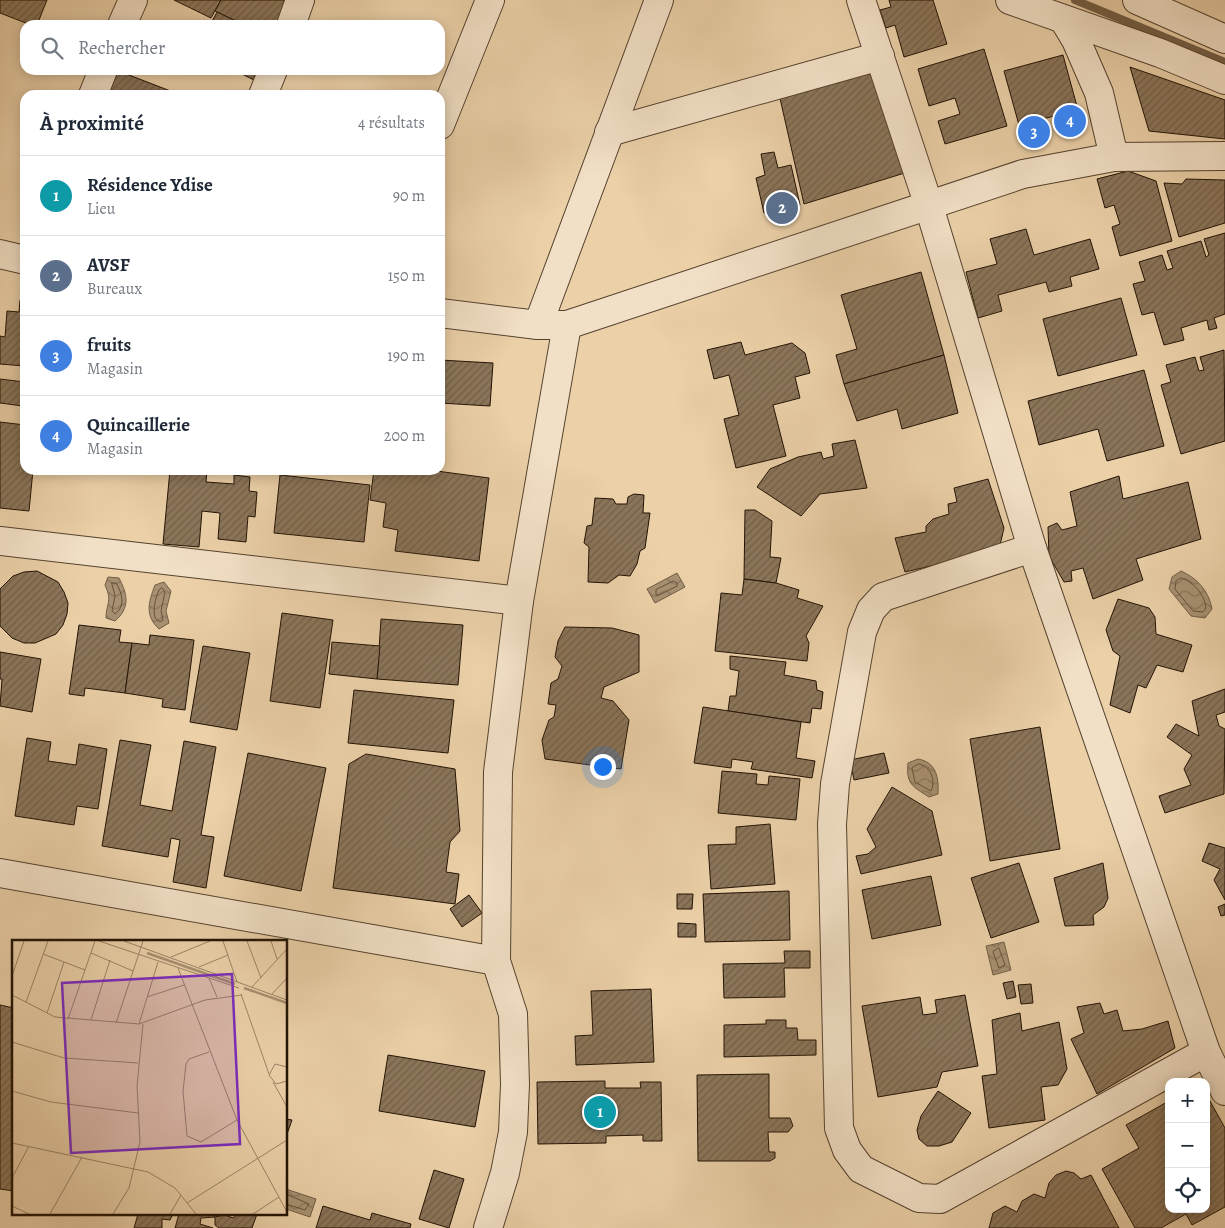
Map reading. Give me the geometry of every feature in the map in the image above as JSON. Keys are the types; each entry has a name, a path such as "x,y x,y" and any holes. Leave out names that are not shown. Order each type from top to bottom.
{"street":[{"path":"124,20 133,0"},
{"path":"293,20 300,0"},
{"path":"445,112 490,0"},
{"path":"538,325 659,0"},
{"path":"861,0 928,203 1032,548 1206,1052 1225,1091"},
{"path":"1010,0 1160,53 1225,80"},
{"path":"1137,0 1225,39"},
{"path":"1064,20 1076,40 1099,93 1114,157"},
{"path":"609,132 880,56"},
{"path":"95,90 101,75"},
{"path":"265,90 271,75"},
{"path":"445,314 538,325 567,325 928,203 1023,174 1114,157 1225,156"},
{"path":"0,254 20,259"},
{"path":"488,1228 505,1173 513,1132 515,1084 513,1014 496,961 498,772 519,601 567,325"},
{"path":"0,541 519,601"},
{"path":"1032,548 883,597 871,610 862,632 835,784 832,824 839,1128 844,1143 861,1169 920,1198 940,1199 1206,1052"},
{"path":"0,873 496,961"}],"water":[{"path":"1181,571 1197,581 1208,596 1212,609 1205,618 1191,616 1169,589 1172,577"},
{"path":"677,573 685,587 655,603 647,589"},
{"path":"108,577 119,578 126,596 123,611 115,621 106,618 109,599 105,585"},
{"path":"164,582 171,591 166,611 169,623 159,629 151,619 149,603 155,585"},
{"path":"918,759 929,763 933,767 937,776 938,794 929,797 911,784 908,776 908,763"},
{"path":"1004,942 1011,970 993,975 986,946"},
{"path":"288,1190 316,1199 310,1217 288,1210"}],"building":[{"path":"0,0 47,0 39,20 20,21 0,13"},
{"path":"174,0 221,0 211,18"},
{"path":"221,0 284,0 293,4 285,20 234,20 215,11"},
{"path":"889,0 933,0 947,44 904,57 895,25 886,28 880,10 891,7"},
{"path":"217,12 234,20 213,20"},
{"path":"984,49 1007,126 945,144 938,121 960,114 955,98 929,106 918,69"},
{"path":"1063,55 1078,110 1019,125 1004,71"},
{"path":"1130,67 1225,100 1225,139 1149,131"},
{"path":"875,72 908,172 804,204 779,94"},
{"path":"114,75 129,75 168,90 106,90"},
{"path":"244,75 256,75 254,80"},
{"path":"774,152 778,168 791,165 800,205 764,213 756,178 765,175 761,154"},
{"path":"1128,171 1156,181 1172,241 1120,256 1112,227 1120,224 1114,205 1105,208 1097,179"},
{"path":"1186,179 1225,180 1225,223 1179,237 1164,183 1182,184"},
{"path":"1026,229 1034,255 1090,239 1099,269 1070,277 1072,286 1049,292 1046,282 998,295 1002,311 978,318 966,272 997,264 990,239"},
{"path":"1225,233 1225,314 1214,318 1217,328 1209,330 1207,320 1181,328 1184,340 1164,345 1154,312 1142,315 1133,284 1145,281 1139,262 1162,255 1167,270 1173,268 1167,251 1201,241 1206,257 1209,255 1204,239"},
{"path":"921,272 944,355 844,384 836,355 857,349 841,295"},
{"path":"1121,298 1137,355 1058,376 1043,319"},
{"path":"20,300 20,366 0,364 0,336 5,337 7,311 19,312"},
{"path":"741,342 745,355 792,343 805,353 810,373 795,377 800,398 773,405 786,456 736,468 724,419 739,415 729,375 714,379 707,350"},
{"path":"1224,350 1225,441 1181,454 1161,385 1171,382 1166,365 1195,357 1199,371 1204,370 1200,357"},
{"path":"944,355 958,413 902,429 897,409 857,421 844,384"},
{"path":"445,360 493,363 490,406 445,403"},
{"path":"1144,370 1164,446 1107,461 1098,429 1039,445 1028,401"},
{"path":"0,379 20,381 20,406 0,403"},
{"path":"0,422 20,424 20,475 33,475 29,511 0,508"},
{"path":"855,440 867,488 820,494 801,516 757,487 770,469 798,457 821,452 823,459 834,456 832,444"},
{"path":"445,472 489,478 479,561 395,551 398,530 383,527 386,503 370,500 373,475 445,475"},
{"path":"170,475 207,475 206,482 234,484 234,475 250,477 249,491 257,492 255,517 248,516 246,542 218,539 220,513 202,511 199,547 163,544"},
{"path":"280,475 370,485 364,542 274,533"},
{"path":"1119,476 1123,499 1188,482 1201,539 1136,559 1143,580 1093,599 1083,568 1071,571 1072,581 1064,582 1049,556 1048,527 1057,523 1062,530 1077,526 1070,492"},
{"path":"988,479 1004,528 1000,545 991,552 905,572 895,538 926,532 926,526 933,519 949,514 948,504 957,502 954,488"},
{"path":"634,494 644,495 643,513 650,513 645,548 640,551 637,564 630,576 619,575 608,583 588,582 589,547 584,543 587,526 592,525 595,498 613,499 616,504 627,504 628,497"},
{"path":"745,510 755,510 772,521 770,557 781,558 776,583 744,579"},
{"path":"37,571 58,582 68,603 67,614 63,625 56,634 35,643 24,643 12,638 0,626 0,589 13,576 24,572"},
{"path":"744,579 776,583 799,590 797,598 823,606 806,636 809,643 807,661 715,651 721,593 742,595"},
{"path":"1118,599 1149,608 1155,617 1156,634 1192,645 1183,672 1157,665 1146,688 1138,685 1130,713 1110,705 1120,656 1113,651 1106,630"},
{"path":"282,613 333,620 320,708 270,701"},
{"path":"381,619 463,625 458,685 377,679"},
{"path":"79,625 121,630 119,642 132,643 125,693 85,688 84,696 69,694"},
{"path":"565,627 612,628 639,635 639,672 604,687 601,698 613,701 629,720 621,769 545,759 542,740 549,720 554,717 556,705 548,704 551,683 558,679 562,666 555,657 558,641"},
{"path":"150,635 194,640 185,710 162,707 163,699 125,693 132,643 149,645"},
{"path":"332,642 380,646 377,679 329,674"},
{"path":"203,646 250,653 237,730 190,722"},
{"path":"0,652 41,659 32,712 0,706 2,679 0,679"},
{"path":"730,656 786,662 784,675 816,681 817,690 823,692 821,709 812,708 810,723 728,711 730,696 736,696 739,671 730,669"},
{"path":"1225,689 1225,712 1216,715 1219,726 1225,729 1224,794 1165,813 1159,796 1191,785 1184,769 1192,755 1167,737 1176,724 1199,736 1192,701"},
{"path":"354,690 454,700 448,753 348,743"},
{"path":"703,707 801,722 796,758 815,761 812,778 751,769 753,762 732,759 731,768 694,763"},
{"path":"1040,727 1060,849 990,861 970,739"},
{"path":"27,738 51,742 48,761 76,765 79,744 107,749 98,809 77,806 74,825 15,816"},
{"path":"120,740 151,745 140,805 172,811 184,741 216,747 201,835 214,837 206,888 173,882 180,840 171,838 168,857 102,846"},
{"path":"248,753 326,768 301,891 224,876"},
{"path":"884,753 889,773 854,780 850,760"},
{"path":"366,754 455,769 460,831 450,842 446,872 459,874 455,904 333,888 349,764"},
{"path":"722,771 757,774 756,784 768,785 769,776 800,779 796,820 718,813"},
{"path":"892,787 932,811 942,855 861,874 856,856 868,854 876,847 867,829"},
{"path":"770,824 775,884 711,889 708,845 736,844 736,827"},
{"path":"1209,843 1225,848 1225,900 1214,880 1220,869 1202,861"},
{"path":"1019,863 1039,922 991,938 971,878"},
{"path":"1103,863 1108,898 1104,907 1093,915 1094,925 1065,926 1054,878"},
{"path":"931,876 941,925 872,939 862,890"},
{"path":"789,891 790,940 705,942 703,894"},
{"path":"677,894 693,894 692,909 677,909"},
{"path":"469,895 482,913 462,927 450,909"},
{"path":"1225,904 1225,915 1221,916 1218,907"},
{"path":"678,923 696,924 696,937 678,937"},
{"path":"784,951 810,951 810,968 784,968 785,997 724,998 723,964 785,963"},
{"path":"1013,981 1016,997 1007,999 1003,983"},
{"path":"1031,984 1033,1003 1021,1004 1018,985"},
{"path":"651,989 654,1062 576,1065 575,1036 593,1035 591,991"},
{"path":"965,995 978,1066 942,1072 937,1087 878,1097 862,1006 920,997 923,1015 937,1013 935,1000"},
{"path":"1100,1003 1104,1014 1117,1010 1123,1031 1142,1029 1168,1021 1175,1048 1097,1094 1071,1039 1084,1033 1077,1007"},
{"path":"0,1005 12,1008 12,1191 0,1189"},
{"path":"1020,1013 1022,1031 1059,1022 1067,1069 1058,1085 1041,1087 1045,1120 989,1128 982,1076 997,1074 992,1020"},
{"path":"766,1020 786,1020 786,1028 797,1028 798,1040 816,1040 816,1055 724,1057 724,1025 766,1024"},
{"path":"388,1055 485,1071 475,1127 379,1111"},
{"path":"769,1074 769,1118 790,1118 793,1126 788,1132 768,1132 769,1152 775,1152 775,1158 770,1161 698,1161 697,1075"},
{"path":"605,1081 605,1088 641,1088 640,1082 661,1082 662,1141 643,1141 643,1135 606,1136 606,1143 538,1144 537,1082"},
{"path":"938,1091 971,1113 952,1142 939,1146 927,1146 919,1139 917,1130 921,1116"},
{"path":"1210,1101 1225,1128 1225,1207 1192,1225 1186,1214 1161,1228 1135,1228 1102,1169 1139,1148 1126,1125 1165,1103 1165,1213 1210,1213"},
{"path":"288,1119 292,1120 288,1131"},
{"path":"434,1170 464,1179 449,1228 419,1219"},
{"path":"1066,1171 1074,1173 1081,1179 1091,1175 1119,1228 989,1228 993,1213 1005,1206 1017,1212 1022,1201 1034,1194 1045,1198 1049,1183 1056,1175"},
{"path":"323,1206 370,1220 372,1213 411,1224 410,1228 316,1228"},
{"path":"137,1216 172,1216 170,1220 162,1219 162,1228 134,1228"},
{"path":"178,1216 215,1217 201,1218 200,1224 213,1228 175,1228"},
{"path":"228,1216 233,1218 236,1216 256,1216 252,1228 219,1228 215,1225 215,1217"}],"waterway":[{"path":"1075,0 1225,62"}],"place":[{"name":"Quincaillerie","path":"1070,121"},
{"name":"fruits","path":"1034,132"},
{"name":"AVSF","path":"782,208"},
{"name":"Résidence Ydise","path":"600,1112"}]}
